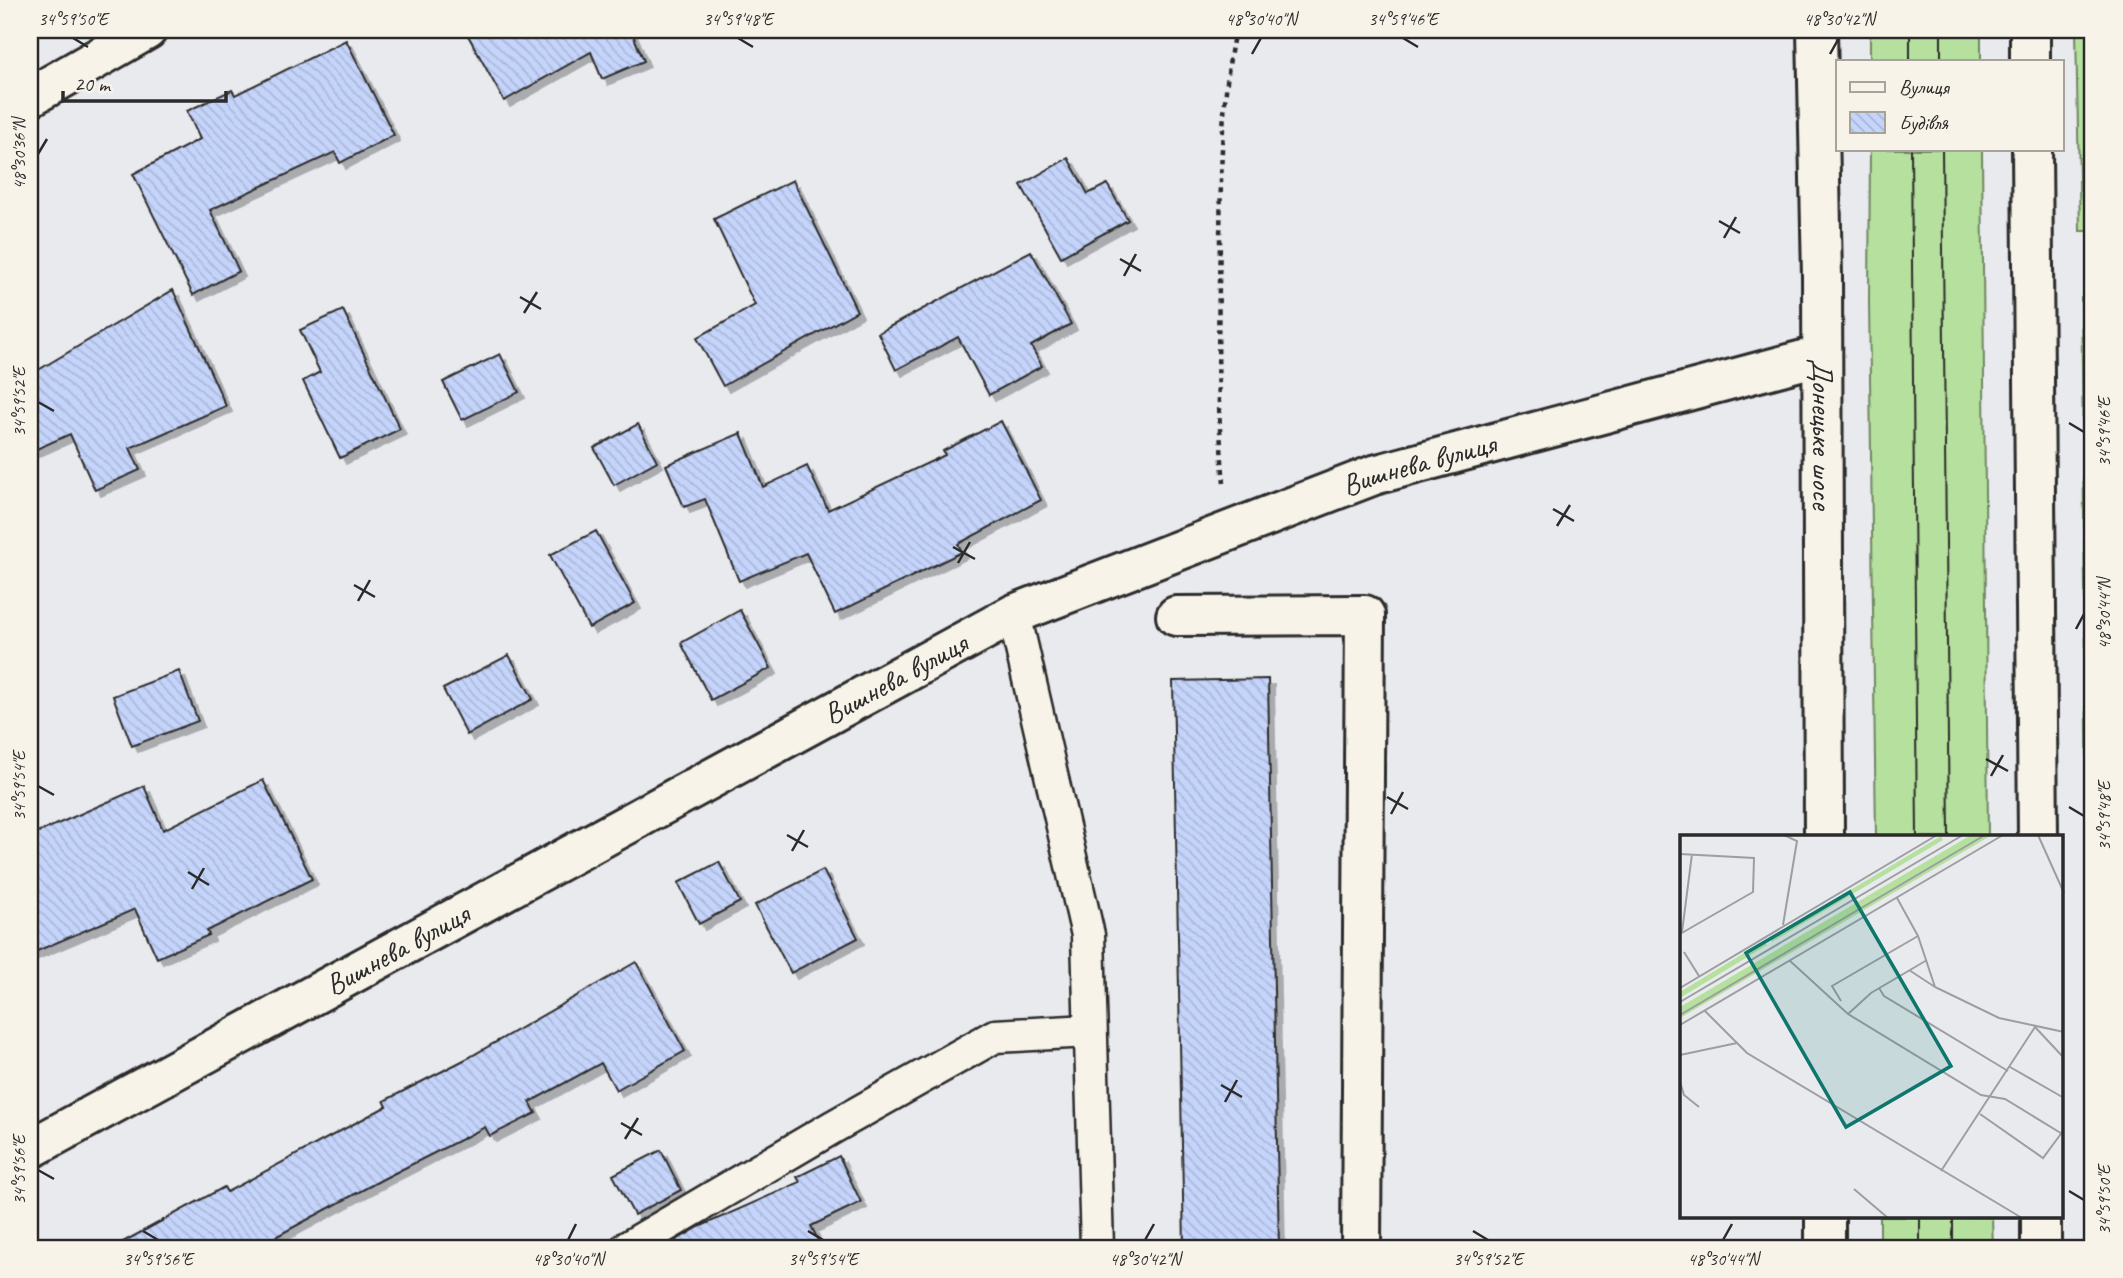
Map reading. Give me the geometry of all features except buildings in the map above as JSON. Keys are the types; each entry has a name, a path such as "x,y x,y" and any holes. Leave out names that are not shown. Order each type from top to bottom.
{"main road":[{"path":"30,97 147,30"},
{"name":"Донецьке шосе","path":"1817,30 1822,355 1824,835"},
{"path":"2030,30 2030,60"},
{"path":"2032,150 2038,835"},
{"name":"Вишнева вулиця","path":"30,1149 1014,614 1374,475 1822,355"},
{"path":"1176,616 1365,615 1361,1248"},
{"path":"1825,1218 1825,1248"},
{"path":"2041,1218 2041,1248"}],"lane":[{"path":"1014,614 1088,936 1097,1248"},
{"path":"627,1248 995,1036 1090,1031"}],"path":[{"path":"1230,530 1219,429 1218,329 1222,159 1230,54 1235,30"}],"green space":[{"path":"1870,30 1981,30 1981,60 1870,60"},
{"path":"2076,30 2093,30 2093,231 2080,231"},
{"path":"1870,150 1982,150 1988,835 1876,835 1869,301"},
{"path":"2081,298 2093,298 2093,1165"},
{"path":"1880,1218 1992,1218 1993,1248 1880,1248"}],"tram line":[{"path":"1910,30 1910,60"},
{"path":"1941,30 1941,60"},
{"path":"1911,150 1917,835"},
{"path":"1942,150 1949,835"},
{"path":"1920,1218 1920,1248"},
{"path":"1953,1218 1953,1248"}]}
